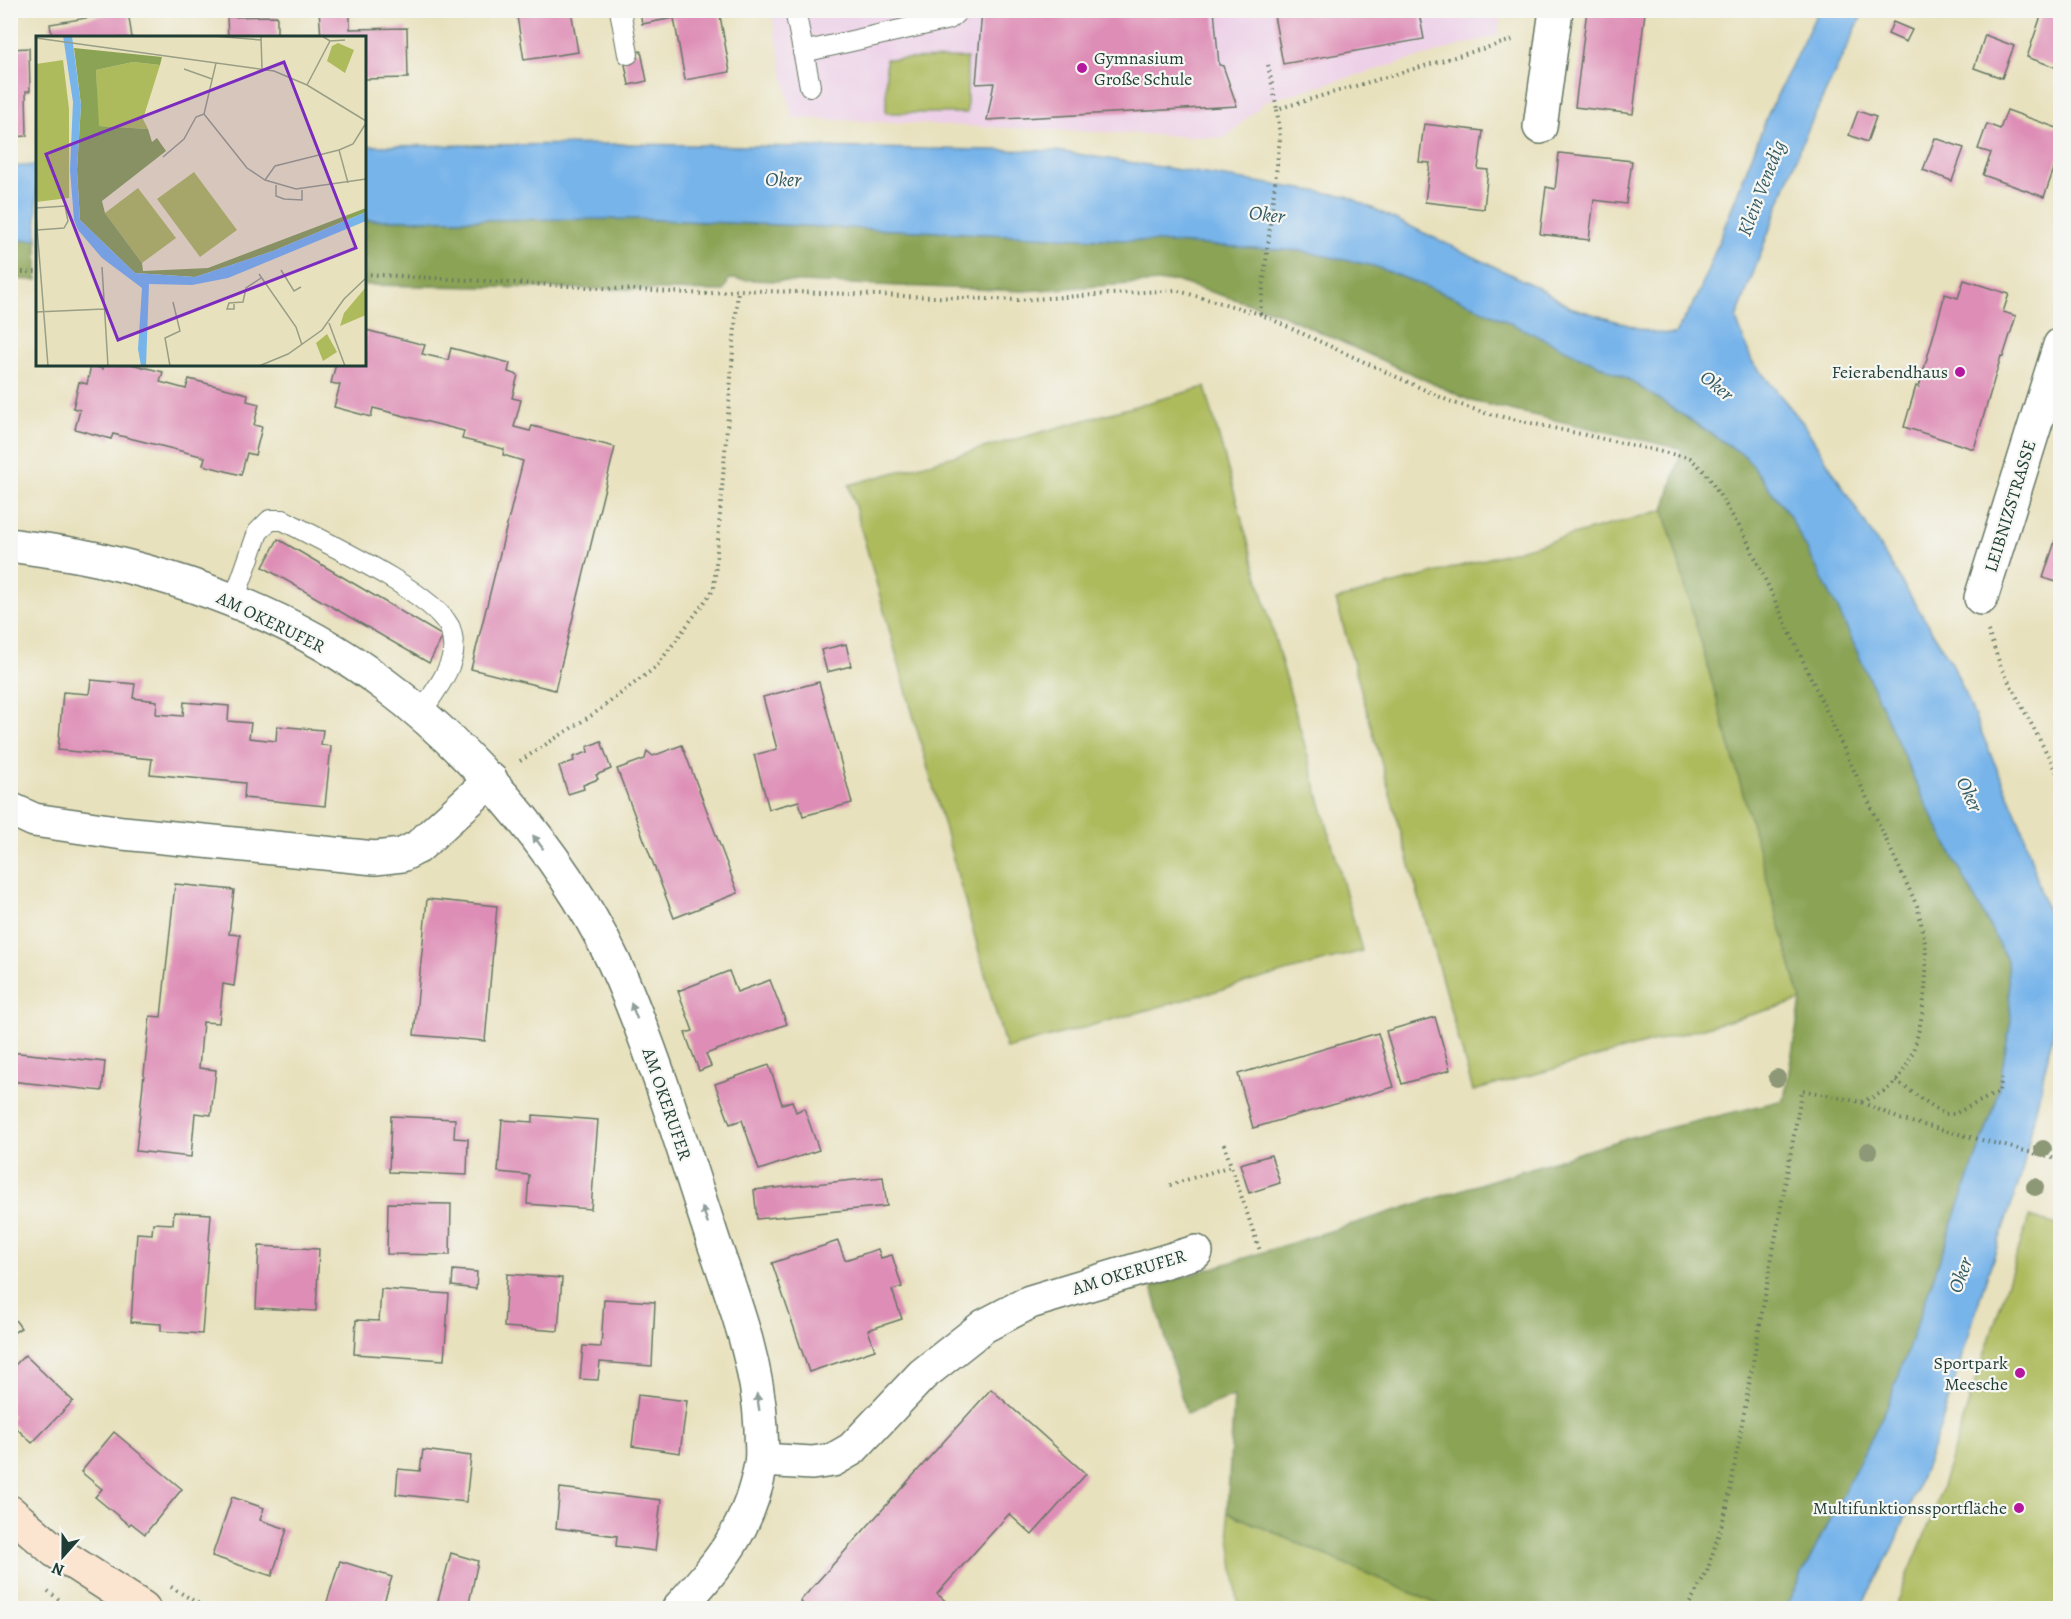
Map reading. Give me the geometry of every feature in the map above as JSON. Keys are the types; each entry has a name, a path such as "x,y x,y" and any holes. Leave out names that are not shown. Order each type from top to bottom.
{"main road":[{"path":"10,1512 56,1551 143,1608"}],"street":[{"path":"1540,127 1555,19"},
{"name":"LEIBNIZSTRASSE","path":"1981,598 2061,345"},
{"name":"AM OKERUFER","path":"10,545 101,560 158,574 234,600 278,620 383,683 491,780 559,870 593,924 620,977 646,1042 735,1304 753,1368 760,1411 762,1461 740,1532 720,1563 679,1608"},
{"path":"10,809 34,820 123,833 375,858 402,855 418,847 491,780"},
{"name":"AM OKERUFER","path":"762,1461 812,1463 833,1460 852,1449 922,1375 956,1345 984,1326 1030,1302 1196,1252"}],"lane":[{"path":"620,10 628,54"},
{"path":"795,10 810,86"},
{"path":"803,52 949,19 959,10"},
{"path":"234,600 258,532 270,520 283,520 423,598 450,626 453,652 442,680 420,714"}],"path":[{"path":"1277,109 1555,19"},
{"path":"1260,314 1280,138 1268,65"},
{"path":"10,272 36,272"},
{"path":"366,274 705,294 738,290 1017,300 1175,290 1260,314 1449,401 1485,413 1689,458 1706,473 1745,536 1917,906 1925,945 1924,994 1914,1047 1904,1070 1896,1081 1880,1094 1861,1102"},
{"path":"491,780 595,713 656,667 714,588 738,290"},
{"path":"1981,598 1989,634 2001,667 2061,778"},
{"path":"1896,1081 1944,1114 1954,1114 1999,1092 2002,1078"},
{"path":"1687,1608 1707,1572 1726,1507 1802,1090 1861,1102 1900,1119 2061,1160"},
{"path":"1224,1144 1260,1251"},
{"path":"1170,1185 1231,1166"}],"shaded area":[{"name":"Gymnasium Große Schule","path":"771,11 1501,11 1498,35 1266,101 1225,138 792,118"}],"green space":[{"path":"967,58 967,113 886,113 886,59"},
{"path":"638,219 1125,240 1301,251 1374,266 1466,302 1628,379 1745,456 1788,513 1838,609 1922,796 2007,960 2011,1020 1996,1102 1888,1405 1785,1608 1446,1608 1227,1512 1234,1396 1186,1414 1152,1287 1623,1139 1784,1100 1801,1001 1664,510 1682,449 1471,401 1276,312 1175,281 1023,291 729,279 724,291 366,285 366,220"},
{"path":"36,239 36,280 11,279 11,241"},
{"path":"1205,387 1362,951 1006,1049 849,485"},
{"path":"1664,510 1801,1001 1473,1091 1336,600"},
{"name":"Sportpark Meesche","path":"2029,1217 2060,1226 2060,1608 1894,1608 1931,1520"},
{"path":"1227,1512 1446,1608 1234,1608 1238,1603"}],"water":[{"path":"1818,11 1864,11 1804,138 1736,319 1752,361 1803,423 1952,663 2020,823 2057,945 2053,1033 2021,1176 1983,1288 1940,1428 1896,1542 1860,1608 1785,1608 1888,1405 1996,1102 2011,1020 2007,960 1922,796 1838,609 1788,513 1745,456 1628,379 1466,302 1374,266 1301,251 1125,240 638,219 366,220 366,146 624,144 1057,151 1347,196 1539,288 1570,307 1654,333 1675,334 1697,298 1768,114"},
{"path":"36,165 36,239 11,241 11,167"}],"building":[{"path":"319,10 341,10 342,15 350,15 350,29 407,28 408,78 366,79 366,36 321,36"},
{"path":"516,10 571,10 578,52 524,60"},
{"path":"640,10 719,10 730,72 685,80 674,18 642,24"},
{"path":"982,10 1214,10 1219,65 1223,66 1237,106 987,120 994,83 976,84"},
{"path":"1273,10 1427,10 1427,12 1419,13 1424,39 1283,64"},
{"path":"1587,10 1645,12 1633,114 1575,107"},
{"path":"2043,10 2060,10 2060,69 2027,57"},
{"path":"128,11 132,36 52,36 50,24"},
{"path":"277,16 277,36 228,36 227,17"},
{"path":"1893,22 1912,30 1906,42 1888,34"},
{"path":"1985,35 2014,46 2002,78 1974,68"},
{"path":"29,48 30,91 26,91 27,136 10,137 10,49"},
{"path":"641,51 647,81 629,85 623,54"},
{"path":"2007,110 2060,129 2060,152 2044,197 1983,175 1991,153 1978,149 1987,124 2000,129"},
{"path":"1858,111 1876,117 1867,142 1849,135"},
{"path":"1424,124 1483,131 1478,169 1488,170 1484,209 1425,202 1430,163 1419,162"},
{"path":"1935,138 1964,148 1952,181 1923,170"},
{"path":"1559,153 1632,161 1626,204 1594,200 1589,240 1540,234 1546,187 1555,189"},
{"name":"Feierabendhaus","path":"1964,280 2009,294 2003,312 2016,316 2003,357 2001,356 1974,449 1904,427 1916,386 1919,387 1945,294 1958,298"},
{"path":"366,330 425,345 422,354 448,360 451,348 510,363 508,372 518,375 512,398 521,400 514,427 530,431 532,426 615,447 555,690 471,669 523,461 503,455 504,449 462,439 464,431 373,408 371,417 334,407 340,385 331,383 335,366 366,366"},
{"path":"91,366 103,369 104,366 139,366 163,372 160,382 186,389 189,379 248,394 247,401 259,404 254,425 262,427 255,455 247,453 241,475 203,465 205,457 113,434 111,439 75,429 80,410 73,408 79,382 87,384"},
{"path":"2060,526 2060,583 2043,578"},
{"path":"278,539 443,636 429,663 263,567"},
{"path":"846,644 851,666 827,672 821,650"},
{"path":"91,680 135,684 133,698 157,701 156,714 183,716 184,702 229,706 228,721 251,723 249,738 276,741 277,726 323,730 321,745 331,746 325,806 244,798 245,783 150,774 152,759 58,750 63,692 89,694"},
{"path":"819,682 852,803 803,816 799,801 769,809 754,755 777,749 763,697"},
{"path":"601,741 611,769 596,775 598,779 583,785 584,789 568,794 559,766 574,761 573,757 588,752 587,747"},
{"path":"682,745 738,893 674,918 617,769 645,759 647,751 653,756"},
{"path":"175,884 234,890 229,934 240,935 234,986 223,984 219,1023 203,1022 199,1068 216,1070 211,1115 195,1113 191,1157 136,1151 150,1016 161,1017"},
{"path":"427,899 497,906 485,1041 414,1035"},
{"path":"729,971 737,992 770,980 787,1024 706,1054 711,1066 699,1071 685,1033 693,1031 678,991"},
{"path":"1435,1017 1450,1070 1402,1084 1386,1031"},
{"path":"1378,1033 1394,1087 1253,1128 1238,1074"},
{"path":"10,1052 105,1062 102,1091 10,1081"},
{"path":"769,1065 782,1104 792,1101 796,1112 804,1108 819,1150 759,1170 742,1120 730,1124 715,1084"},
{"path":"533,1115 598,1120 591,1209 527,1204 529,1175 498,1172 502,1120 533,1122"},
{"path":"391,1116 455,1119 454,1138 468,1139 467,1175 389,1172"},
{"path":"1271,1155 1280,1183 1249,1193 1240,1164"},
{"path":"883,1177 887,1206 757,1219 754,1190"},
{"path":"388,1203 451,1204 450,1255 387,1254"},
{"path":"174,1212 211,1214 202,1334 161,1331 161,1324 131,1322 137,1233 152,1234 153,1223 173,1224"},
{"path":"838,1241 845,1260 878,1249 881,1258 892,1255 902,1287 892,1290 902,1319 868,1330 875,1350 809,1372 772,1263"},
{"path":"259,1246 319,1249 316,1311 256,1308"},
{"path":"453,1270 477,1272 476,1289 452,1286"},
{"path":"507,1274 562,1278 558,1331 504,1327"},
{"path":"381,1289 449,1294 444,1360 354,1354 356,1320 379,1321"},
{"path":"604,1299 655,1302 652,1366 600,1362 598,1380 580,1379 583,1346 601,1347"},
{"path":"10,1313 21,1328 10,1335"},
{"path":"25,1355 73,1401 32,1443 10,1422 13,1415 10,1413 10,1370"},
{"path":"991,1389 1086,1474 1032,1535 1009,1514 937,1594 954,1608 807,1608 800,1601"},
{"path":"638,1395 687,1401 680,1453 632,1446"},
{"path":"114,1432 182,1489 145,1534 131,1523 129,1525 95,1497 102,1489 81,1472"},
{"path":"423,1450 471,1456 466,1502 396,1494 398,1469 420,1471"},
{"path":"560,1488 661,1500 655,1551 616,1546 617,1536 556,1528"},
{"path":"232,1497 264,1508 260,1520 287,1529 272,1576 212,1556"},
{"path":"451,1553 478,1561 468,1608 436,1608"},
{"path":"340,1561 392,1577 382,1608 325,1608"}],"place":[{"name":"Gymnasium Große Schule","path":"1082,68"},
{"name":"Feierabendhaus","path":"1960,372"},
{"name":"Sportpark Meesche","path":"2020,1373"},
{"name":"Multifunktionssportfläche","path":"2019,1508"}],"water label":[{"name":"Oker","path":"783,179"},
{"name":"Klein Venedig","path":"1761,188"},
{"name":"Oker","path":"1267,214"},
{"name":"Oker","path":"1717,385"},
{"name":"Oker","path":"1970,794"},
{"name":"Oker","path":"1960,1275"}]}
